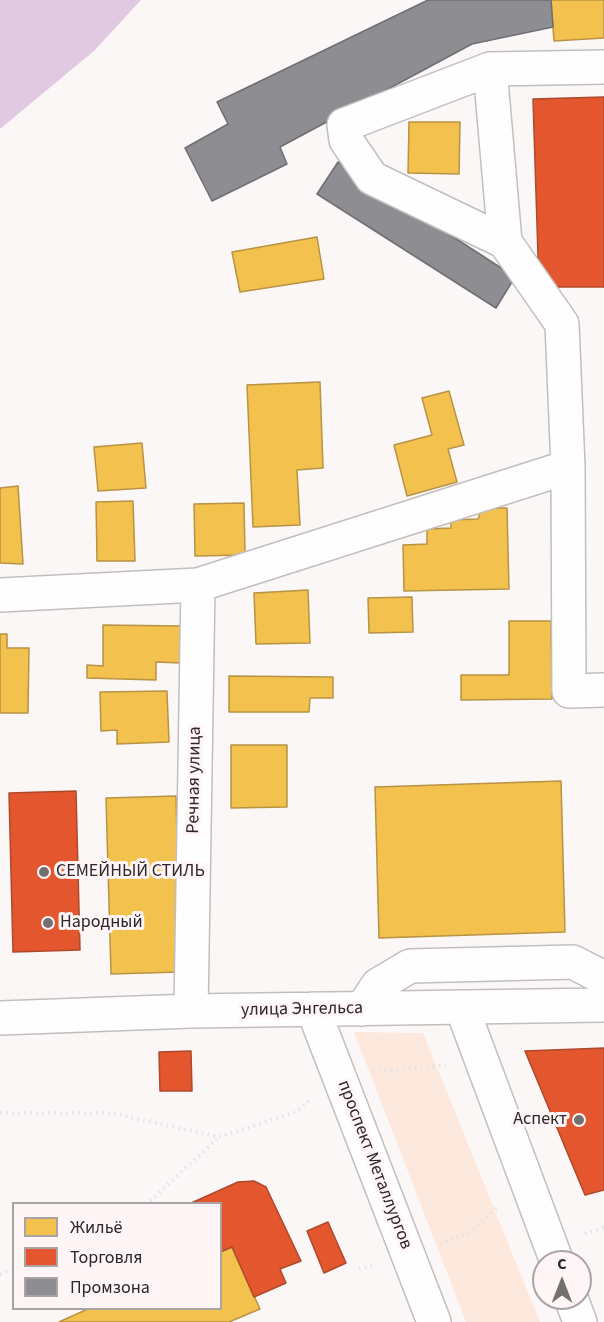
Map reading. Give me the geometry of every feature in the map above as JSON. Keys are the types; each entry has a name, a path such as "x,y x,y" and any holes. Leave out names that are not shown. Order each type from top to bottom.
{"street":[{"path":"604,67 490,69 344,125 346,140 372,178 505,242 562,324 568,467 569,691 604,690"},
{"path":"490,69 505,242"},
{"path":"0,595 198,585 568,467"},
{"name":"Речная улица","path":"191,1011 198,585"},
{"path":"362,1009 378,985 410,966 573,962 604,978"},
{"name":"улица Энгельса","path":"0,1018 191,1011 604,1005"},
{"path":"462,1008 527,1182 566,1250"},
{"name":"проспект Металлургов","path":"313,1009 409,1257 430,1320"}],"path":[{"path":"147,1202 219,1137 296,1112 339,1076 481,1061"},
{"path":"0,1113 112,1113 219,1137"},
{"path":"359,1269 409,1257 469,1232 527,1182"},
{"path":"566,1250 604,1227"}],"shaded area":[{"path":"0,0 141,0 94,51 0,129"},
{"path":"354,1032 423,1033 532,1302 532,1310 535,1310 540,1322 466,1322"}],"building: Жильё":[{"path":"551,0 604,0 604,38 554,41"},
{"path":"409,122 460,122 459,174 408,173"},
{"path":"317,237 324,279 240,292 232,252"},
{"path":"320,382 323,468 297,470 300,525 253,527 247,385"},
{"path":"449,391 464,445 448,449 457,482 407,496 394,445 432,435 422,398"},
{"path":"142,443 146,488 98,491 94,447"},
{"path":"18,486 23,564 0,563 0,488"},
{"path":"133,501 135,561 97,561 96,502"},
{"path":"244,503 245,555 195,556 194,504"},
{"path":"482,508 507,508 509,589 404,591 403,545 427,544 427,529 451,528 451,520 478,519"},
{"path":"308,590 310,643 256,644 254,593"},
{"path":"412,597 413,632 369,633 368,598"},
{"path":"509,621 551,621 552,699 461,700 461,675 509,675"},
{"path":"103,625 182,626 181,663 156,662 156,680 87,678 87,665 103,666"},
{"path":"0,634 7,634 7,648 29,648 28,713 0,713"},
{"path":"229,676 333,677 333,698 310,698 309,712 229,712"},
{"path":"167,691 169,742 117,744 117,730 101,731 100,692"},
{"path":"231,745 287,745 287,807 231,808"},
{"path":"561,781 565,932 379,938 375,787"},
{"path":"176,796 180,972 111,974 106,798"},
{"path":"232,1247 260,1309 229,1322 59,1322 86,1310 222,1310 222,1251"}],"building: Торговля":[{"path":"604,97 604,287 539,287 533,99"},
{"name":"СЕМЕЙНЫЙ СТИЛЬ","path":"76,791 80,950 13,952 9,793"},
{"name":"Аспект","path":"604,1048 604,1190 585,1195 525,1051"},
{"path":"191,1051 192,1091 160,1091 159,1052"},
{"path":"254,1181 266,1187 301,1261 280,1269 286,1283 254,1297 232,1247 222,1251 222,1202 193,1202 238,1182"},
{"path":"328,1222 346,1263 324,1273 307,1231"}],"building: Промзона":[{"path":"428,0 551,0 553,27 472,44 280,147 287,164 212,201 185,148 228,124 217,102"},
{"path":"338,162 515,277 496,308 317,194"}],"place":[{"name":"СЕМЕЙНЫЙ СТИЛЬ","path":"44,872"},
{"name":"Народный","path":"48,923"},
{"name":"Аспект","path":"579,1120"}]}
